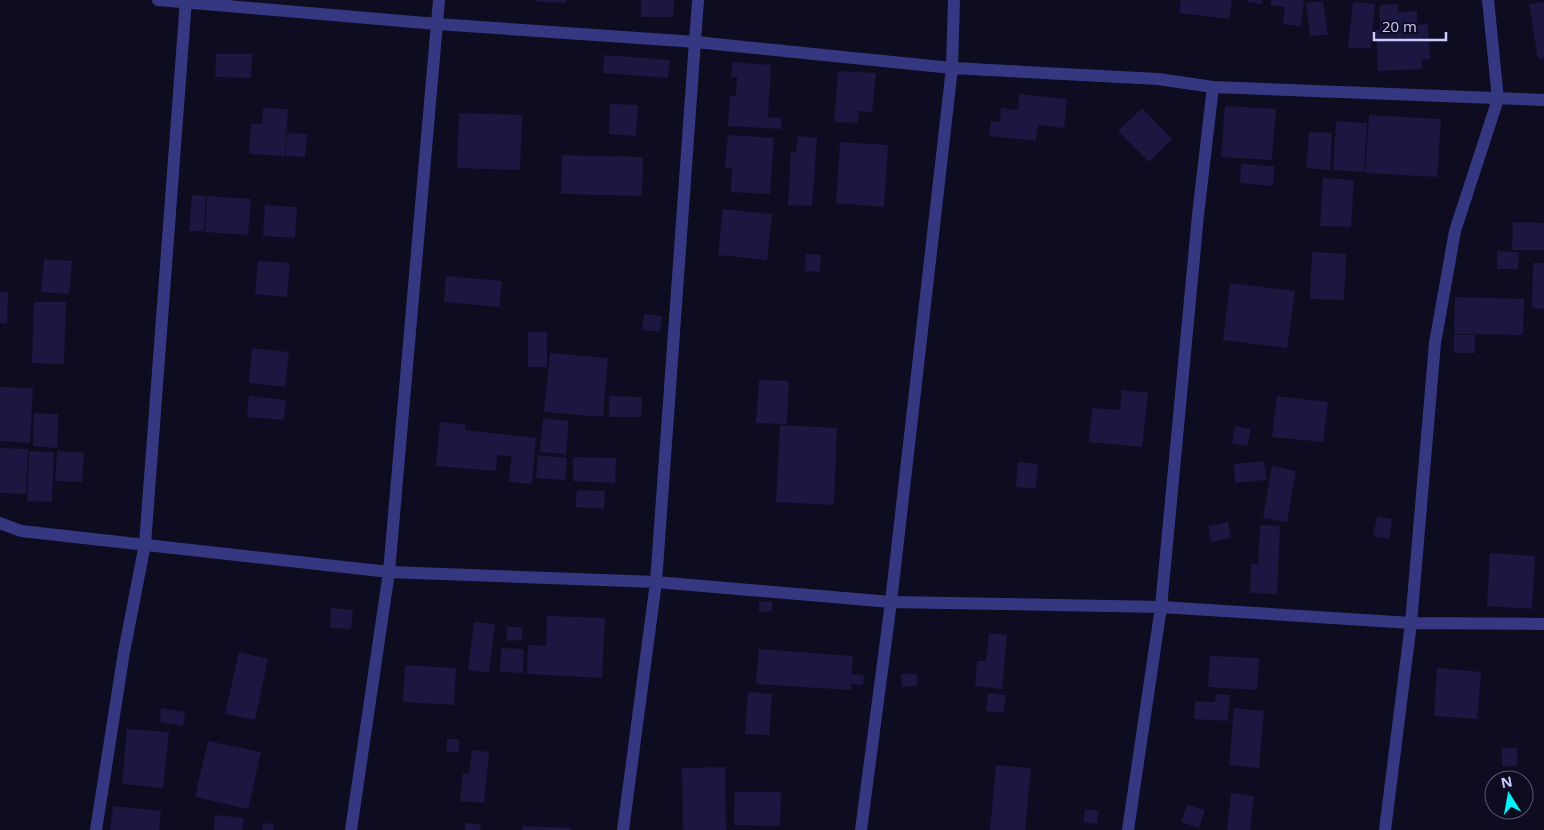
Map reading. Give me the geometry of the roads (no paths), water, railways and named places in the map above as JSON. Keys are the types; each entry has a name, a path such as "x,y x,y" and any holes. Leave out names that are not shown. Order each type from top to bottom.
{"street":[{"path":"158,0 437,24 696,42 952,68 1158,79 1213,87 1544,100"},
{"path":"351,830 389,572 439,0"},
{"path":"623,830 656,582 698,0"},
{"path":"861,830 891,602 952,68 954,0"},
{"path":"1385,830 1410,623 1435,343 1455,231 1498,99 1488,0"},
{"path":"96,830 124,652 145,544 186,1"},
{"path":"1128,830 1161,607 1198,215 1213,87"},
{"path":"0,523 21,531 389,572 656,582 891,602 1161,607 1410,623 1544,624"}]}
